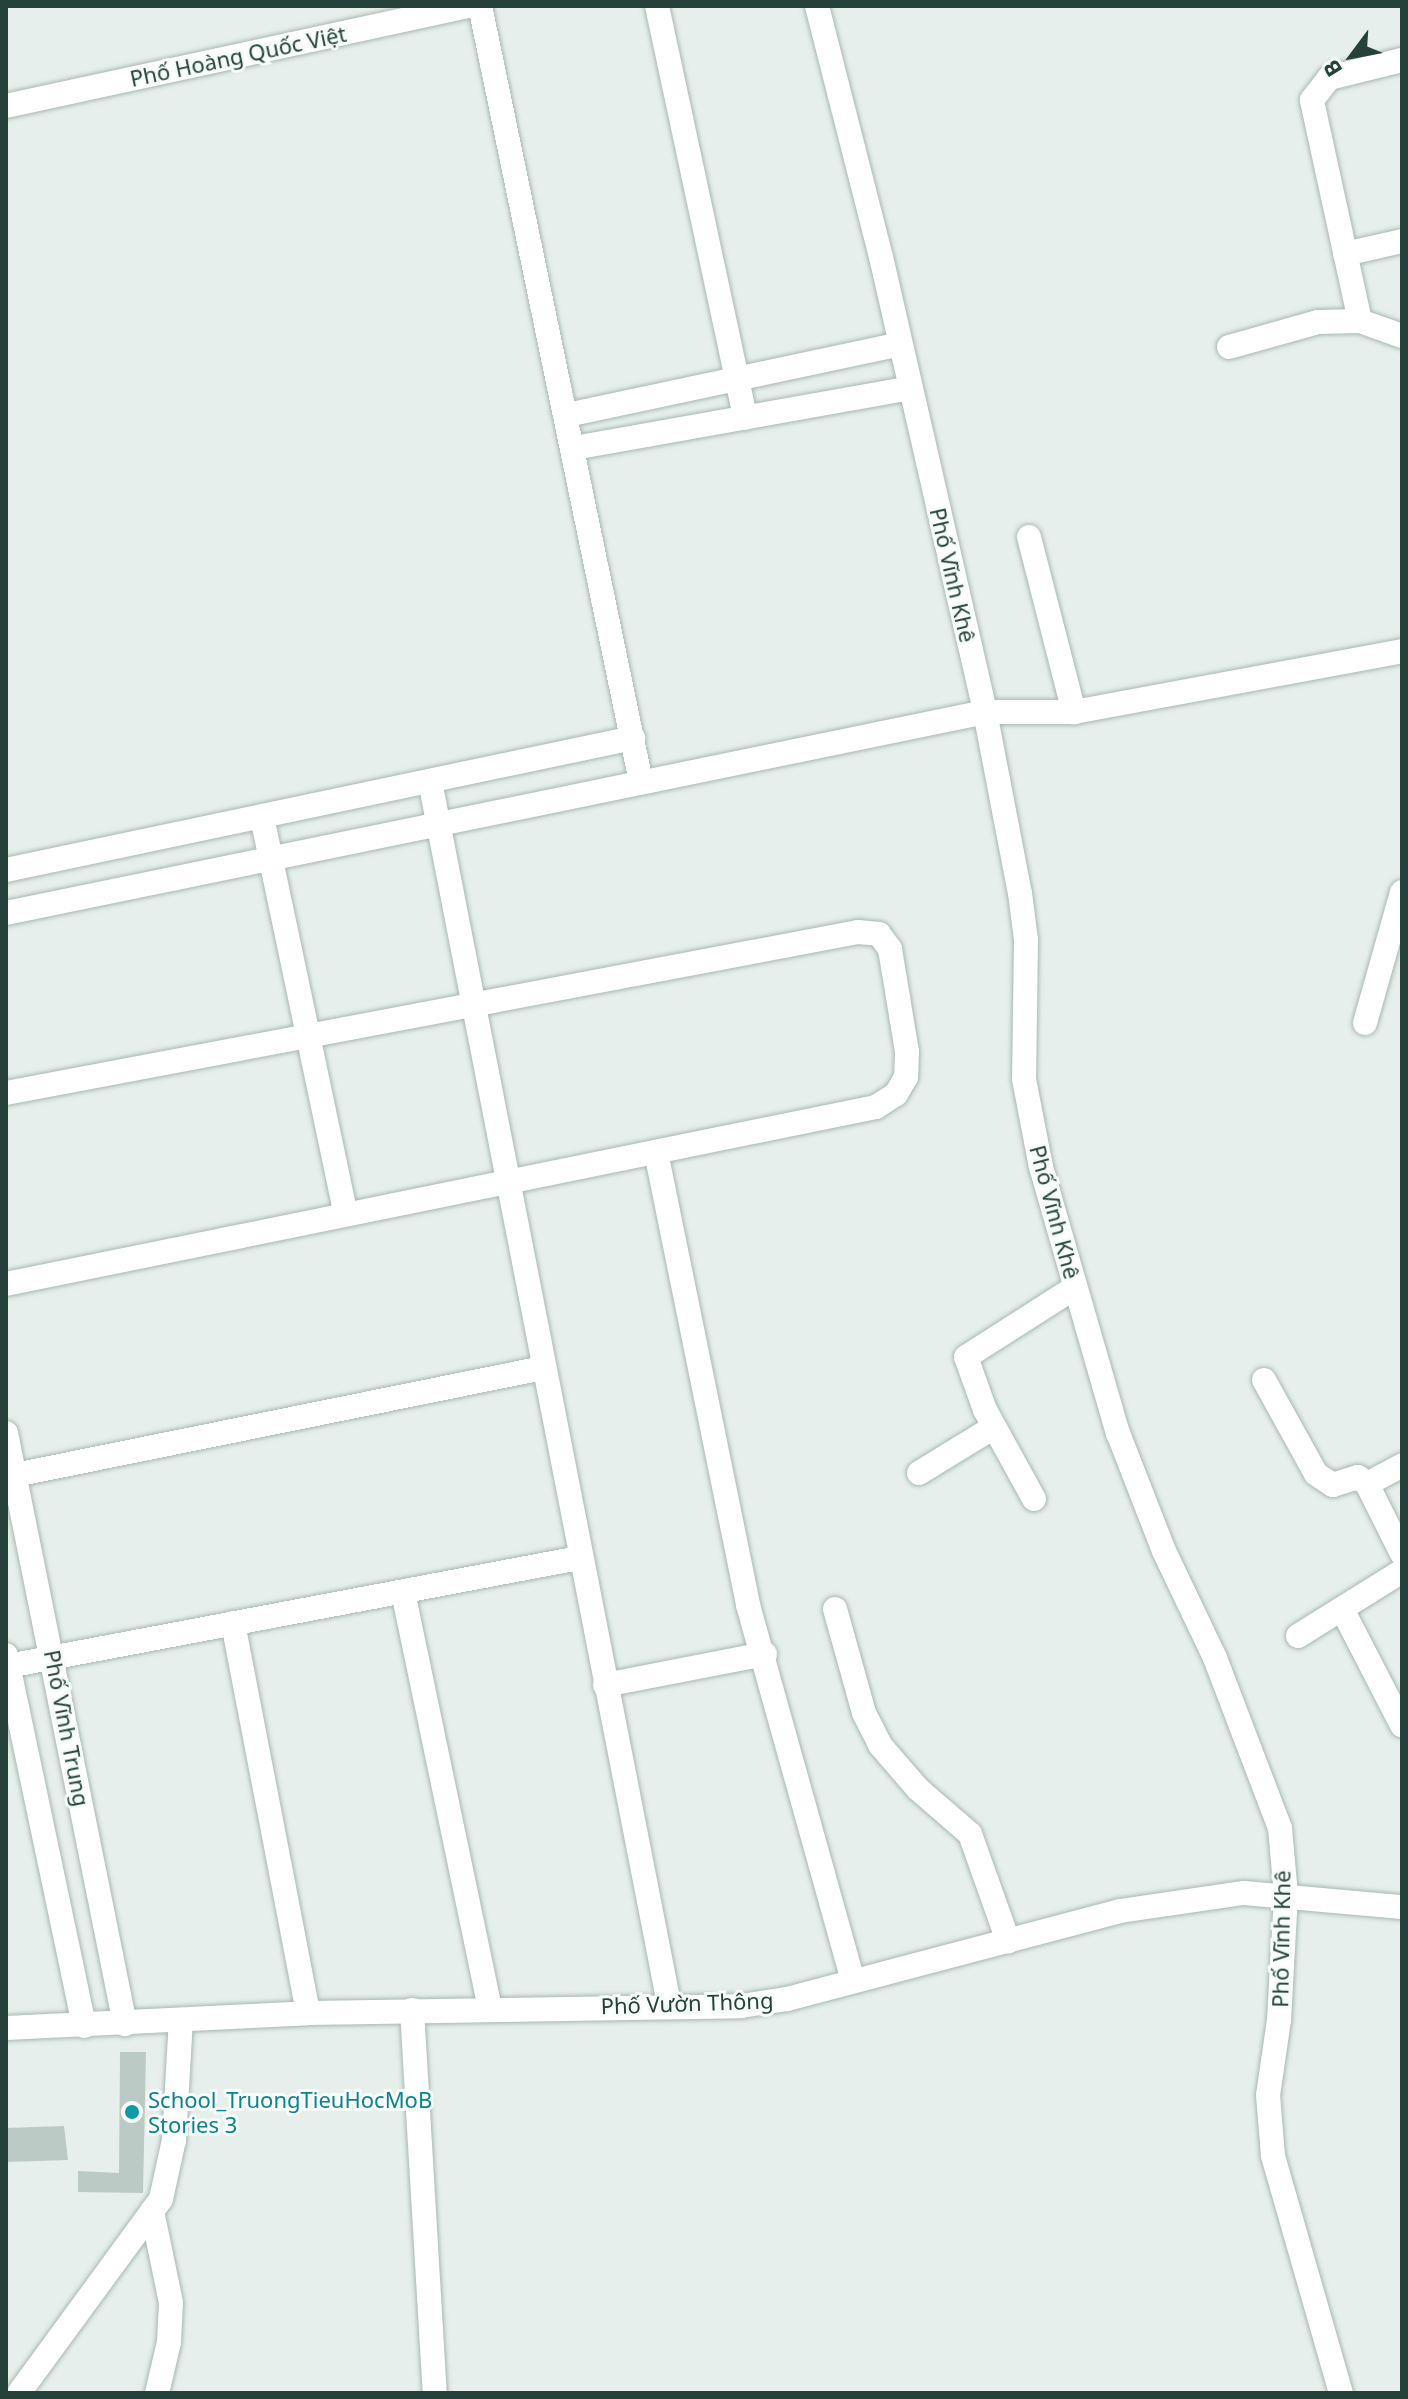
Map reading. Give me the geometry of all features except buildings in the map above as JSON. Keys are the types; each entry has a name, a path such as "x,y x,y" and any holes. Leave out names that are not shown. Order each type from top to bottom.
{"street":[{"name":"Phố Hoàng Quốc Việt","path":"6,106 470,6"},
{"path":"480,6 641,782"},
{"path":"657,6 745,418"},
{"name":"Phố Vĩnh Khê","path":"817,6 900,344 985,712 1026,940 1024,1079 1041,1167 1118,1433 1164,1551 1215,1658 1280,1828 1286,1895 1279,2020 1268,2095 1273,2156 1341,2393"},
{"path":"1360,321 1312,100 1329,78 1402,60"},
{"path":"1345,254 1402,241"},
{"path":"1229,347 1318,322 1360,321 1402,336"},
{"path":"567,415 900,344"},
{"path":"574,448 910,388"},
{"path":"1029,537 1074,712"},
{"path":"6,913 985,712 1074,712 1402,651"},
{"path":"6,870 633,738"},
{"path":"430,781 579,1558 669,2004"},
{"path":"262,817 346,1214"},
{"path":"1365,1023 1402,892"},
{"path":"6,1093 858,932 879,934 890,949 907,1052 906,1077 896,1094 876,1107 6,1284"},
{"path":"656,1152 748,1605 765,1654 853,1981"},
{"path":"1034,1499 994,1427 966,1357 1074,1288"},
{"path":"15,1475 543,1368"},
{"path":"1264,1380 1316,1474 1333,1485 1358,1477 1367,1484 1402,1554"},
{"path":"919,1473 994,1427"},
{"name":"Phố Vĩnh Trung","path":"6,1433 125,2024"},
{"path":"1367,1484 1402,1465"},
{"path":"8,1667 579,1558"},
{"path":"1298,1636 1402,1571"},
{"path":"403,1592 490,2008"},
{"path":"835,1609 864,1713 908,1778 970,1834 1008,1941"},
{"path":"1342,1609 1402,1725"},
{"path":"233,1623 308,2013"},
{"path":"605,1685 765,1654"},
{"name":"Phố Vĩnh Trung","path":"8,1667 84,2026"},
{"name":"Phố Vườn Thông","path":"6,2028 308,2013 669,2004 741,2006 853,1981 1120,1911 1244,1893 1402,1907"},
{"path":"412,2010 435,2393"},
{"path":"17,2392 161,2199 174,2140 181,2020"},
{"path":"152,2211 171,2303 157,2393"}],"place":[{"name":"School_TruongTieuHocMoB Stories 3","path":"132,2112"}]}
